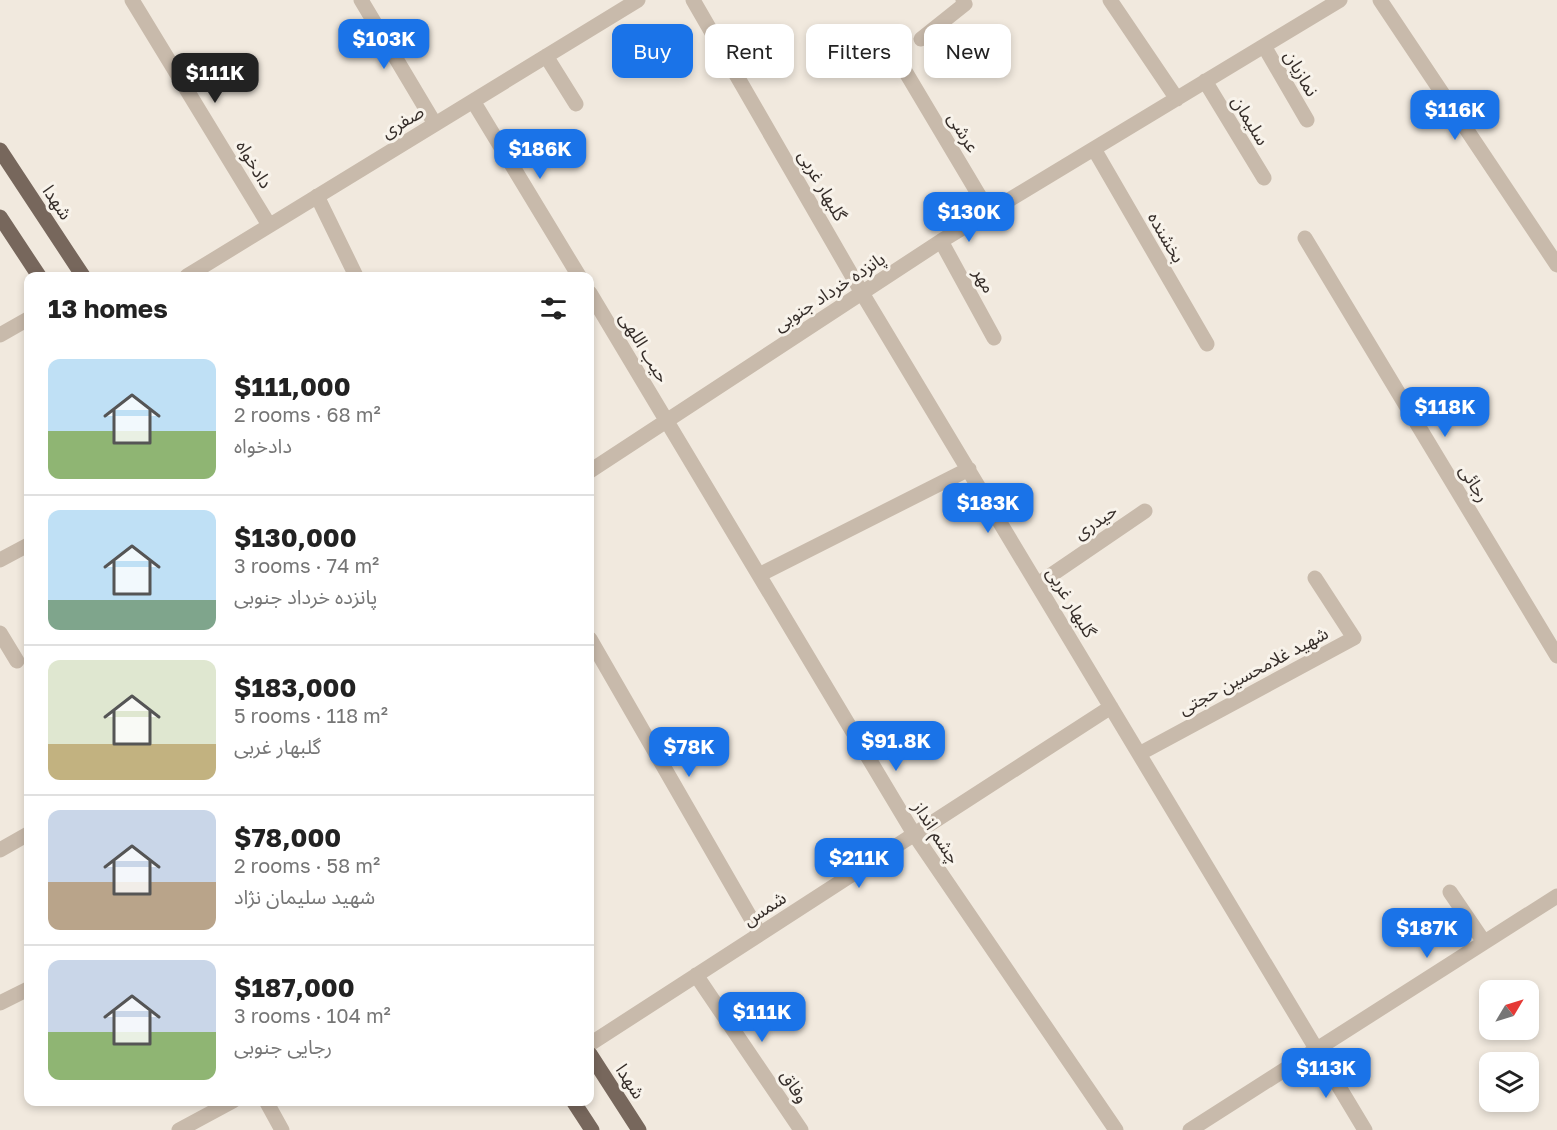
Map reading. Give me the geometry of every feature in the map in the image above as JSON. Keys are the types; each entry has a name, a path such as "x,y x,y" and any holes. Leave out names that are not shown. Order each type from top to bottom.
{"main road":[{"name":"شهدا","path":"0,150 80,272"},
{"path":"0,217 36,272"},
{"name":"شهدا","path":"594,1060 639,1130"},
{"path":"576,1106 592,1130"}],"street":[{"name":"دادخواه","path":"132,0 269,225"},
{"path":"362,0 435,124"},
{"name":"صفری","path":"193,272 638,0"},
{"name":"گلبهار غربی","path":"693,0 862,293 1365,1130"},
{"path":"921,39 965,3 963,0"},
{"path":"1110,0 1177,99"},
{"name":"پانزده خرداد جنوبی","path":"594,468 941,241 1340,0"},
{"path":"1380,0 1557,265"},
{"name":"نمازیان","path":"1264,46 1307,120"},
{"path":"546,56 576,104"},
{"name":"عرشی","path":"909,78 989,212"},
{"name":"سلیمان","path":"1205,81 1264,178"},
{"path":"473,101 577,272"},
{"name":"بخشنده","path":"1094,149 1207,344"},
{"path":"317,196 354,272"},
{"name":"رجائی","path":"1305,238 1557,656"},
{"name":"مهر","path":"941,241 994,338"},
{"name":"حیب اللهی","path":"594,300 667,421"},
{"path":"0,335 24,321"},
{"name":"چشم انداز","path":"667,421 914,834 1116,1130"},
{"path":"759,575 969,469"},
{"name":"حیدری","path":"1038,584 1145,511"},
{"path":"0,560 24,547"},
{"name":"شهید غلامحسین حجتی","path":"1139,754 1354,638 1316,578"},
{"path":"0,633 17,661"},
{"path":"594,646 760,934"},
{"name":"شمس","path":"594,1041 1111,706"},
{"path":"0,850 24,835"},
{"path":"1450,891 1484,942"},
{"path":"1190,1130 1557,896"},
{"name":"وفاق","path":"696,975 801,1130"},
{"path":"0,1003 24,991"},
{"path":"179,1130 210,1106"},
{"path":"269,1106 282,1130"}]}
